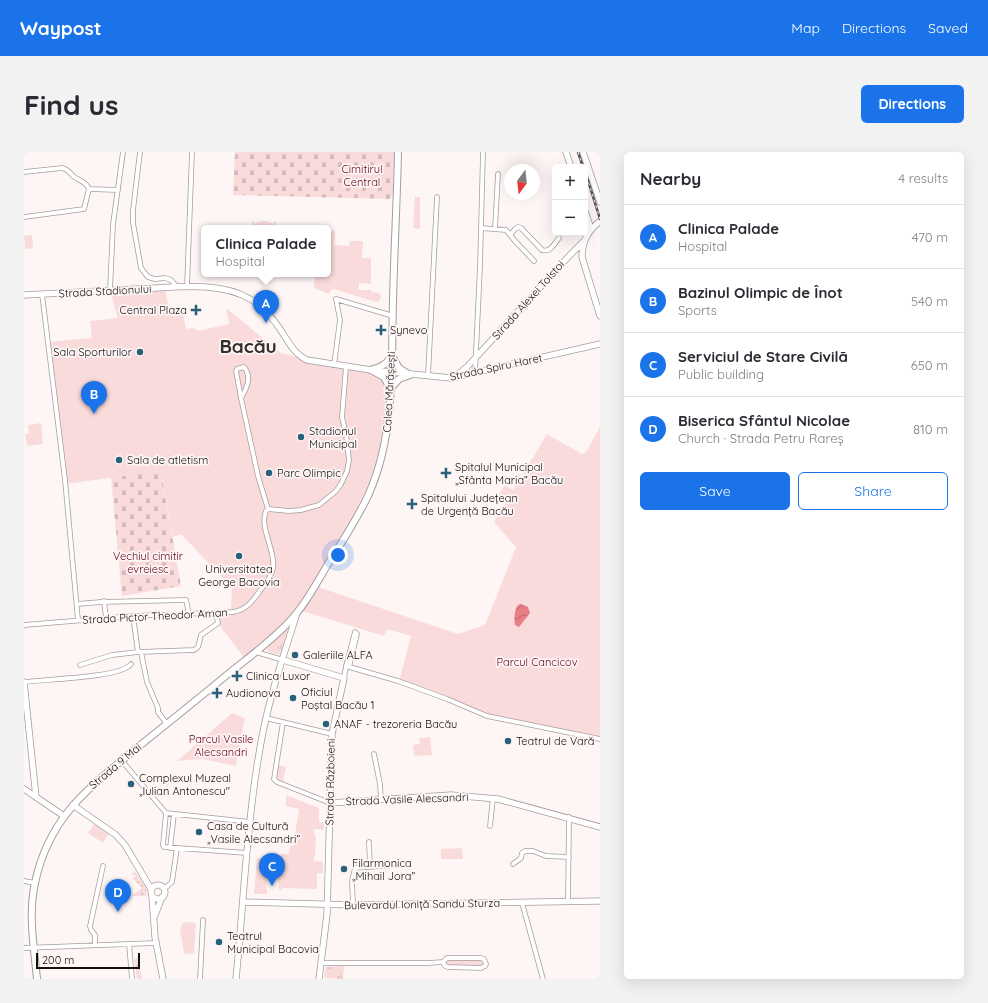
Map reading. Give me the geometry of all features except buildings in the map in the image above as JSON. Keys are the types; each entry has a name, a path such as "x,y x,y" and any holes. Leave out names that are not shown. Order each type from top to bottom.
{"main road":[{"name":"Calea Mărășești","path":"298,611 348,532 371,489 380,466 385,447 391,389 398,152"},
{"path":"371,370 388,362 392,354"},
{"path":"392,354 399,368 410,375"},
{"path":"371,370 384,377 391,389 399,379 410,375"},
{"name":"Strada 9 Mai","path":"37,979 32,908 35,883 45,850 64,816 88,789 256,652 282,629 298,611"}],"street":[{"path":"110,290 113,224 123,152"},
{"path":"140,152 133,210 133,223 141,268 148,277 171,280 177,287"},
{"path":"186,287 192,152"},
{"path":"475,374 483,152"},
{"path":"566,152 570,164"},
{"path":"583,152 600,202"},
{"path":"24,172 62,168 66,169 87,184 89,189 84,209 24,217"},
{"path":"495,229 498,174"},
{"path":"89,189 118,190"},
{"path":"428,376 437,197"},
{"path":"588,220 591,229"},
{"name":"Strada Alexei Tolstoi","path":"454,378 476,358 571,253 584,241 591,229 600,221"},
{"path":"510,235 518,227 521,228 542,250 546,252 550,250 559,238"},
{"path":"481,228 506,230 534,262"},
{"path":"584,241 582,257 600,316"},
{"path":"571,253 582,257"},
{"name":"Strada Stadionului","path":"24,295 177,287 224,288 254,301 268,313 298,355 308,360 334,365"},
{"path":"42,294 54,386 78,620"},
{"path":"334,365 340,320 335,299 393,316"},
{"name":"Strada Spiru Haret","path":"334,365 391,373 454,378 600,344"},
{"name":"Strada Pictor Theodor Aman","path":"24,625 133,616 233,612 245,608 254,600 274,568 264,520 266,510 268,509 258,476 241,398 236,371 237,369 244,367 248,375 248,384 247,389 241,398"},
{"path":"268,509 289,511 301,510 319,505 336,491 341,484 347,471 349,460 346,434 342,417 346,367"},
{"path":"77,604 186,600 189,614"},
{"path":"104,602 106,618"},
{"name":"Calea Mărășești","path":"236,979 250,822 257,766 266,718 298,611"},
{"path":"80,665 112,655 140,652 194,650 198,647 201,635 218,623 216,613"},
{"path":"133,616 147,682 158,708 158,712 167,724"},
{"path":"256,652 344,678 348,667 357,634 356,633 354,633 348,667"},
{"path":"36,797 24,682 104,675 125,669 131,664"},
{"path":"348,667 404,683 448,699 487,716 600,739"},
{"name":"Strada Războieni","path":"319,979 328,905 332,734 344,678"},
{"path":"266,718 332,734"},
{"name":"Strada Vasile Alecsandri","path":"283,722 274,779 277,782 330,803 451,795 493,798 569,817 600,827"},
{"path":"374,754 380,784 381,800"},
{"path":"122,761 166,813 250,822"},
{"path":"24,789 64,816"},
{"path":"490,826 493,798"},
{"path":"73,805 116,835 125,845 151,889 156,943 162,979"},
{"path":"166,813 163,845 170,848 247,853"},
{"path":"170,848 174,814"},
{"path":"568,901 569,817"},
{"path":"369,842 370,867"},
{"path":"154,919 164,893 164,889 172,882 177,848"},
{"path":"513,864 525,851 533,850 546,856 569,857"},
{"path":"353,905 352,880 355,868 408,864"},
{"path":"95,945 95,935 90,930 90,926 103,866"},
{"path":"24,881 35,883"},
{"path":"151,889 158,885 164,889"},
{"path":"152,896 158,899 162,897"},
{"name":"Bulevardul Ioniță Sandu Sturza","path":"243,902 353,905 600,901"},
{"path":"522,903 543,979"},
{"path":"200,979 203,920"},
{"path":"24,948 156,943"},
{"path":"129,944 132,979"},
{"path":"322,963 443,962 447,958 481,958 484,959 486,964 482,968 446,966 443,962"}],"green space":[{"name":"Cimitirul Central","path":"235,152 394,152 393,195 390,199 233,195"},
{"path":"415,197 420,197 420,229 413,228"},
{"path":"252,221 254,221 254,224 261,221 266,221 273,225 252,225"},
{"path":"331,231 335,231 334,245 349,246 350,241 363,241 362,258 371,258 371,284 359,283 359,290 371,290 371,292 380,293 381,297 379,301 376,302 334,289 331,290 329,294 314,288 315,277 331,277"},
{"path":"32,235 33,248 25,249 24,236"},
{"name":"Parc Olimpic","path":"165,288 170,315 183,313 186,329 193,328 198,331 229,324 226,308 281,353 308,360 391,373 388,426 371,489 315,586 458,634 485,625 516,547 494,522 547,434 582,454 586,452 600,427 600,740 487,716 399,682 411,636 387,629 384,636 299,610 246,660 218,623 216,613 231,612 232,588 181,534 173,537 161,471 65,484 49,342 92,338 90,321 118,318 110,290"},
{"path":"41,423 43,444 27,446 25,434 29,434 28,425"},
{"name":"Vechiul cimitir evreiesc","path":"161,471 181,586 122,596 111,477"},
{"path":"505,485 513,490 505,502 497,498"},
{"path":"286,630 288,631 281,653 278,655 267,651 267,648"},
{"name":"Parcul Vasile Alecsandri","path":"232,713 245,718 236,766 202,759 177,761"},
{"path":"430,737 432,755 414,756 413,745 420,744 419,738"},
{"path":"277,765 286,767 283,782 275,779"},
{"path":"286,795 319,808 319,822 324,822 324,830 314,829 314,835 316,835 314,861 323,862 323,873 317,873 317,889 282,888 279,890 278,880 275,880 275,877 271,877 271,879 267,879 267,894 254,894 257,858 280,861 281,854 289,854 290,846 293,846 297,834 295,834 299,809 286,806"},
{"path":"94,824 109,834 103,843 88,833"},
{"path":"462,848 463,859 441,859 441,849"},
{"path":"132,872 136,873 146,887 147,896 132,896 142,888 133,879 136,876 133,875"},
{"path":"184,922 196,923 194,953 184,954 180,930"},
{"path":"138,958 142,979 137,979 134,959"},
{"path":"446,960 483,960 485,964 482,966 448,965 445,963"},
{"path":"344,966 343,979 324,978 326,967"}],"water":[{"path":"521,604 528,607 530,613 519,627 515,625 514,620 517,607"}],"railway":[{"path":"578,152 582,164"},
{"path":"588,181 600,219"}],"place":[{"name":"Central Plaza","path":"196,310"},
{"name":"Clinica Palade","path":"266,323"},
{"name":"Synevo","path":"381,330"},
{"name":"Sala Sporturilor","path":"140,352"},
{"name":"Bazinul Olimpic de Înot","path":"94,414"},
{"name":"Stadionul Municipal","path":"301,437"},
{"name":"Sala de atletism","path":"119,460"},
{"name":"Parc Olimpic","path":"269,473"},
{"name":"Spitalul Municipal „Sfânta Maria” Bacău","path":"446,473"},
{"name":"Spitalului Județean de Urgență Bacău","path":"412,504"},
{"name":"Universitatea George Bacovia","path":"239,556"},
{"name":"Galeriile ALFA","path":"295,655"},
{"name":"Clinica Luxor","path":"237,676"},
{"name":"Audionova","path":"217,693"},
{"name":"Oficiul Poştal Bacău 1","path":"293,698"},
{"name":"ANAF - trezoreria Bacău","path":"326,724"},
{"name":"Teatrul de Vară","path":"508,741"},
{"name":"Complexul Muzeal „Iulian Antonescu\"","path":"131,784"},
{"name":"Casa de Cultură „Vasile Alecsandri”","path":"199,832"},
{"name":"Filarmonica „Mihail Jora”","path":"344,869"},
{"name":"Serviciul de Stare Civilă","path":"272,886"},
{"name":"Biserica Sfântul Nicolae","path":"118,912"},
{"name":"Teatrul Municipal Bacovia","path":"219,942"}],"district":[{"name":"Bacău","path":"248,346"}],"park label":[{"name":"Parcul Cancicov","path":"537,662"}]}
